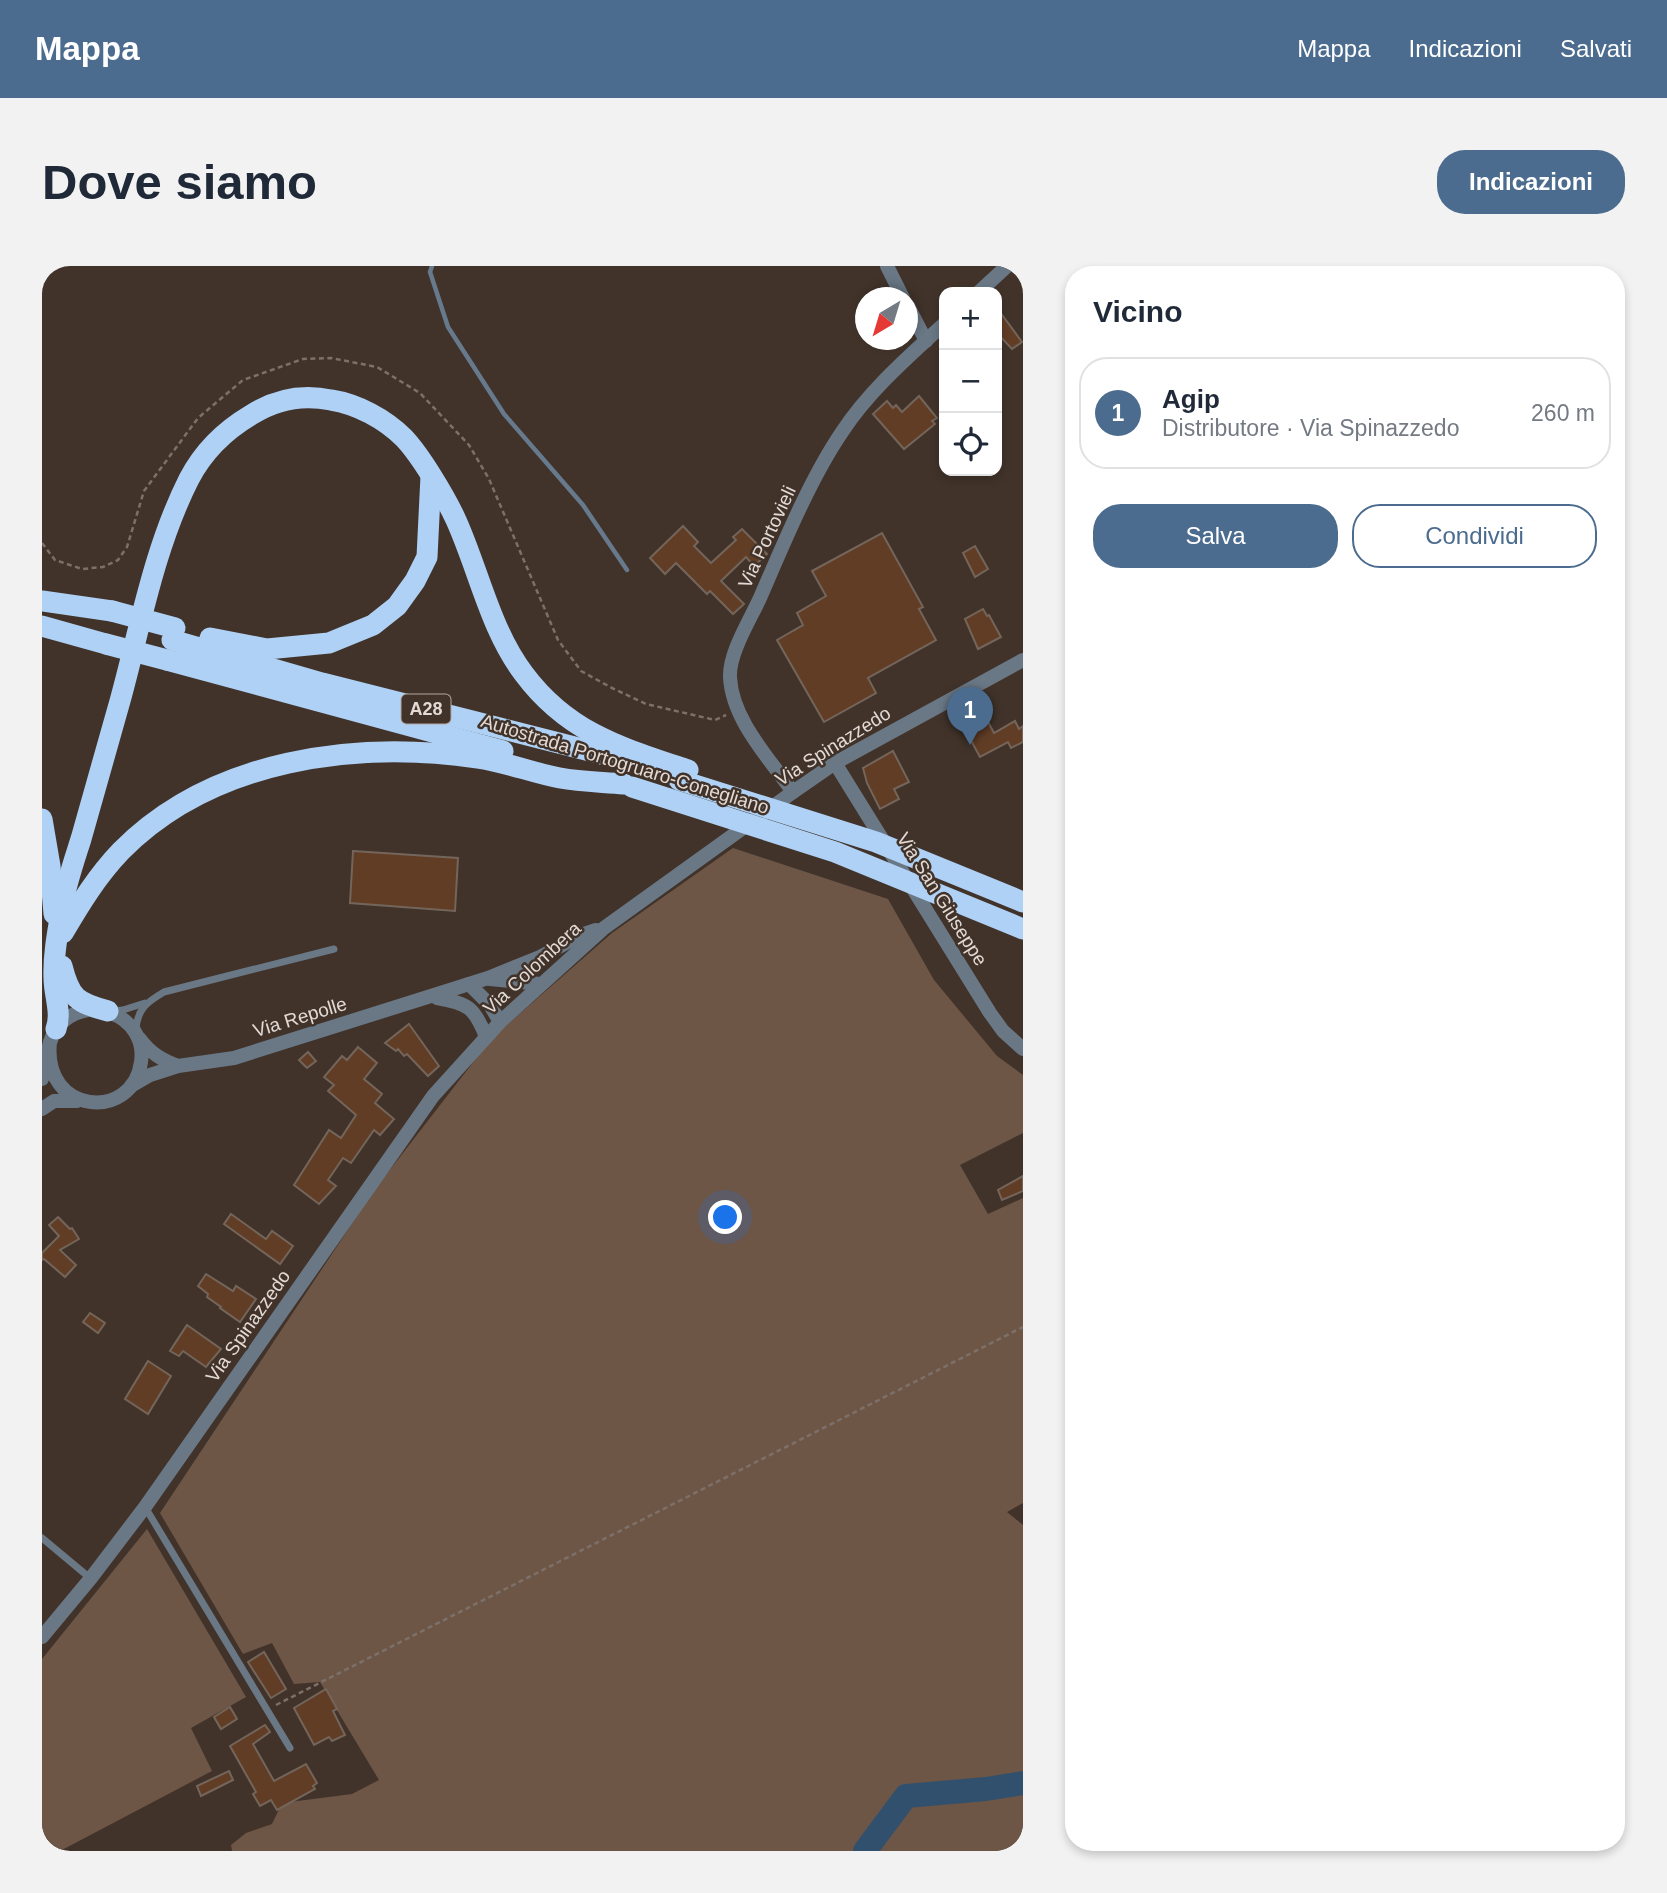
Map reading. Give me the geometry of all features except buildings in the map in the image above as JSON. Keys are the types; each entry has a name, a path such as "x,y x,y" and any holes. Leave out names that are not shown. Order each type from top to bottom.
{"highway":[{"path":"53,1035 59,1020 54,978 63,903 173,512 191,476 209,449 231,427 286,398 318,397 350,403 377,418 404,439 431,476 455,518 501,637 523,674 550,704 586,731 684,775 803,806 876,842 1023,902"},
{"path":"171,643 213,639 267,649 329,643 373,625 397,606 415,581 427,556 431,476"},
{"name":"Autostrada Portogruaro-Conegliano","path":"42,602 110,616 171,643 835,852 1023,929"},
{"name":"Autostrada Portogruaro-Conegliano","path":"42,626 106,644 171,643 684,775"},
{"path":"56,944 90,888 122,850 165,815 222,785 250,774 332,754 394,751 479,758 562,778 628,786"},
{"path":"42,819 50,866 56,944 68,988 85,1005 108,1011"}],"street":[{"path":"887,266 898,287"},
{"path":"984,287 1007,266"},
{"path":"918,325 926,341"},
{"name":"Via Portovieli","path":"793,792 752,735 738,709 732,692 730,665 807,498 842,432 869,397 939,329"},
{"name":"Via Spinazzedo","path":"604,929 723,840 835,763 1023,660"},
{"name":"Via San Giuseppe","path":"835,763 990,1013 1003,1031 1023,1049"},
{"name":"Via Repolle","path":"42,1109 54,1101 108,1101 150,1075 178,1066 234,1058 432,997 488,978 540,957 582,935 604,929"},
{"name":"Via Colombera","path":"486,1037 540,984 604,929"},
{"name":"Via Repolle","path":"488,978 540,984"},
{"path":"469,984 489,1005 500,1022"},
{"path":"432,997 455,1000 477,1014 486,1037"},
{"path":"81,1101 57,1084 47,1057 53,1035 66,1018 79,1012 94,1009 120,1016 155,1055 178,1066"},
{"path":"131,1086 141,1061 141,1047 136,1034"},
{"path":"42,1079 53,1035"},
{"name":"Via Spinazzedo","path":"42,1637 92,1578 145,1507 433,1096 486,1037"}],"lane":[{"path":"108,1011 123,1010 146,1003 164,992 334,949"},
{"path":"136,1034 136,1018 146,1003"},
{"path":"145,1507 290,1748"},
{"path":"42,1538 92,1578"}],"path":[{"path":"42,543 55,560 82,569 103,568 118,560 127,547 144,491 198,418 243,380 303,359 331,358 377,367 420,393 468,445 489,479 558,640 582,671 646,704 684,714 715,720 738,709"},
{"path":"267,1709 1023,1327"}],"shaded area":[{"path":"733,848 888,899 934,980 997,1056 1023,1075 1023,1133 960,1165 988,1214 1023,1198 1023,1503 1007,1512 1023,1525 1023,1851 232,1851 231,1845 246,1833 272,1824 282,1803 352,1794 379,1780 320,1682 294,1684 272,1643 243,1654 160,1513 375,1189 492,1038 612,933"},
{"path":"147,1529 246,1697 191,1728 212,1771 60,1851 42,1851 42,1659"}],"waterway":[{"path":"432,266 430,272 448,327 504,414 583,505 627,570"},
{"path":"865,1851 906,1796 1023,1783"}],"place":[{"name":"Agip","path":"970,745"}]}
